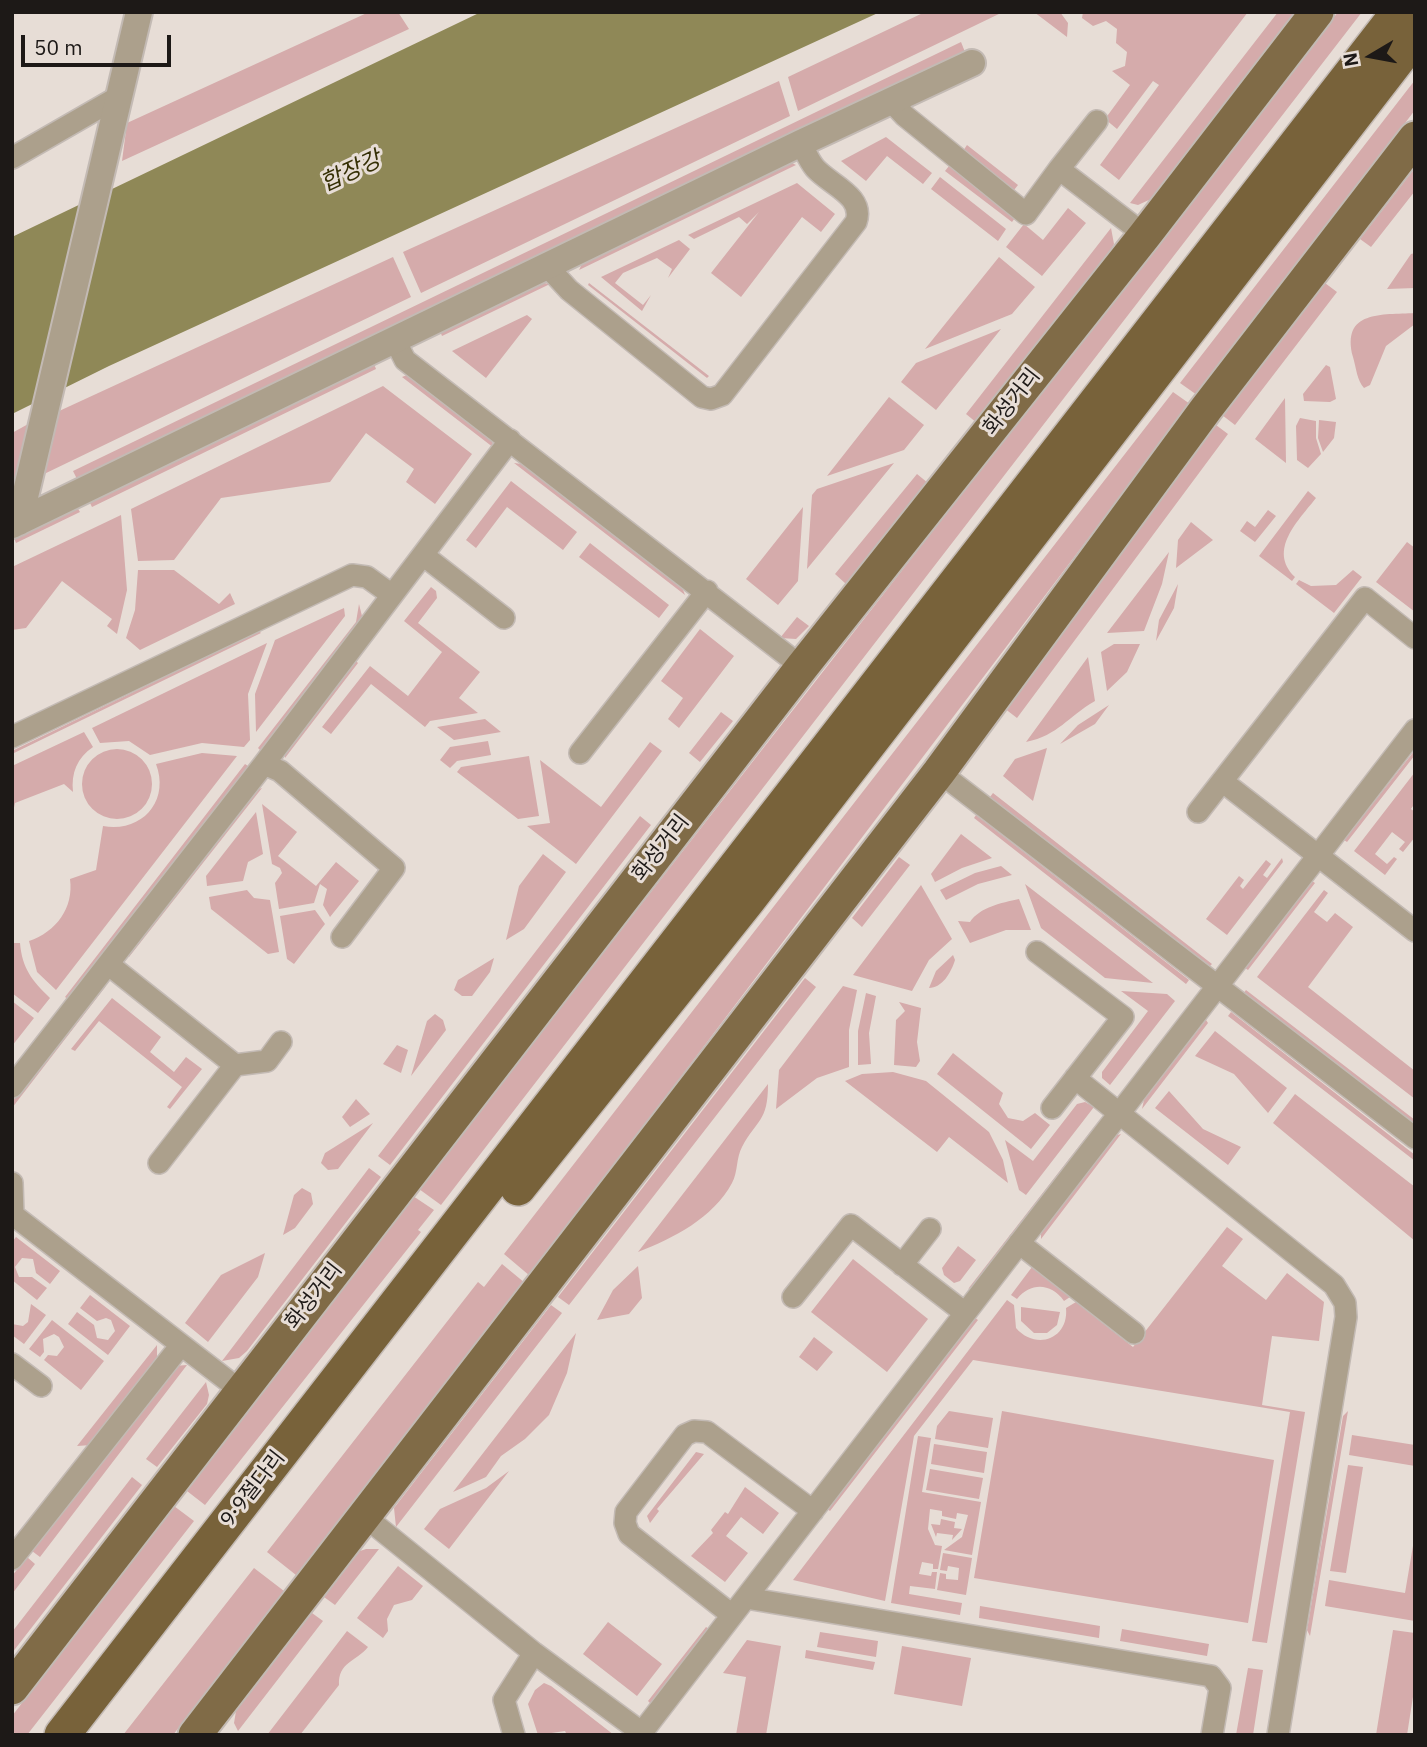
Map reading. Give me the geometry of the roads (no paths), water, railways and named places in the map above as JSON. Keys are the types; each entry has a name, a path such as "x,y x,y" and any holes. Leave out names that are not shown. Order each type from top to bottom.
{"highway":[{"path":"453,1251 1399,12"},
{"path":"453,1251 748,900 1415,37"},
{"name":"9·9절다리","path":"62,1735 453,1251"},
{"name":"9·9절다리","path":"90,1735 453,1251"}],"main road":[{"name":"화성거리","path":"12,1688 802,667 1145,235 1317,12"},
{"path":"206,1731 365,1516 939,772 1206,409 1415,138"}],"street":[{"path":"16,523 139,12"},
{"path":"16,523 972,63"},
{"path":"12,158 118,97"},
{"path":"891,101 905,116 1026,214 1097,121"},
{"path":"547,266 569,290 702,397 711,399 722,395 856,222 860,212 856,202 817,170 801,143"},
{"path":"1059,169 1145,235"},
{"path":"395,340 405,360 802,667"},
{"path":"12,1087 264,764 510,440"},
{"path":"423,555 504,618"},
{"path":"12,737 352,575 367,577 392,595"},
{"path":"580,753 707,591"},
{"path":"1198,812 1364,598 1415,638"},
{"path":"365,1516 534,1653 644,1733 732,1615 1415,730"},
{"path":"264,764 280,771 394,868 342,937"},
{"path":"939,772 1415,1138"},
{"path":"1222,781 1415,931"},
{"path":"1037,952 1123,1017 1052,1108"},
{"path":"108,964 235,1065"},
{"path":"159,1163 235,1065 267,1061 281,1042"},
{"path":"1075,1078 1335,1285 1345,1303 1346,1317 1278,1735"},
{"path":"12,1183 13,1214 241,1391"},
{"path":"793,1297 851,1225 965,1313"},
{"path":"902,1265 930,1229"},
{"path":"1019,1243 1134,1333"},
{"path":"12,1559 181,1345"},
{"path":"12,1364 41,1387"},
{"path":"732,1615 629,1534 625,1523 626,1512 685,1435 694,1431 707,1432 813,1511"},
{"path":"746,1598 1211,1676 1220,1688 1212,1735"},
{"path":"514,1735 504,1700 534,1653"}],"water":[{"name":"합장강","path":"481,12 880,12 109,366 12,414 12,237"}]}
